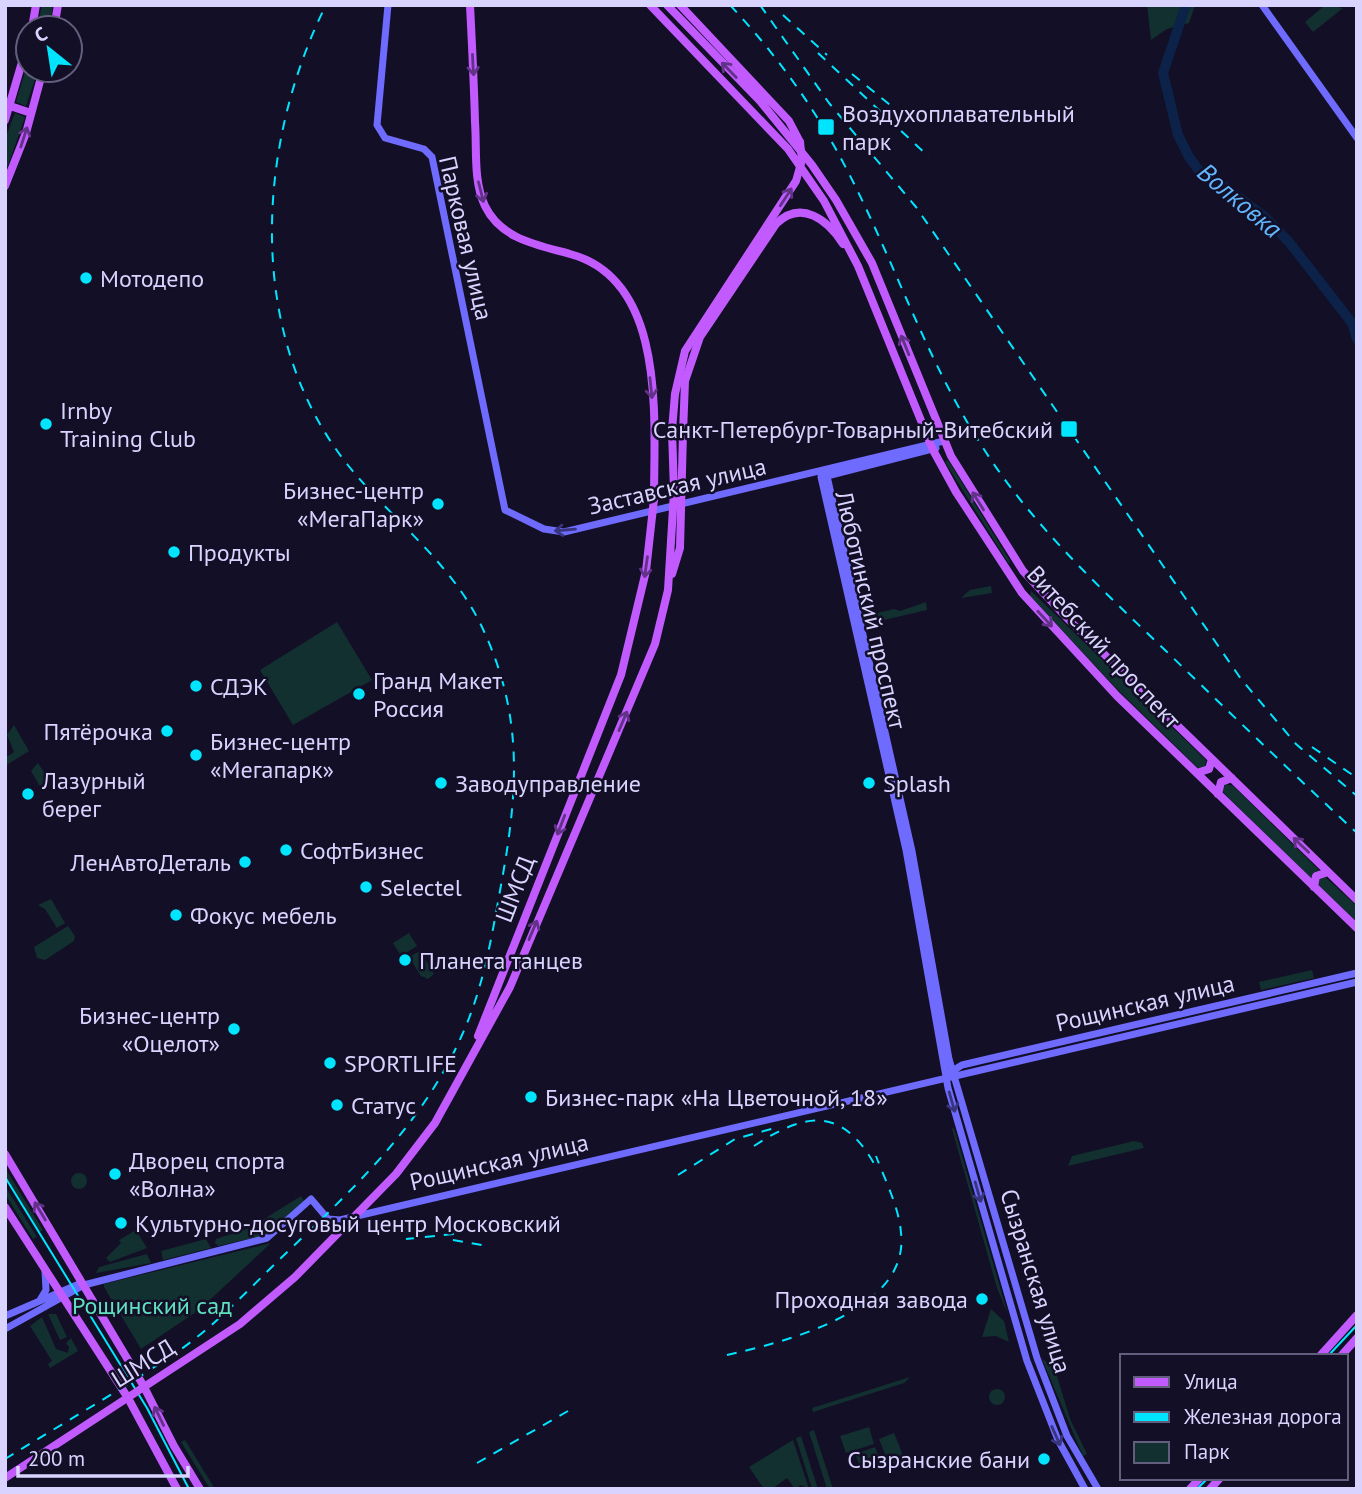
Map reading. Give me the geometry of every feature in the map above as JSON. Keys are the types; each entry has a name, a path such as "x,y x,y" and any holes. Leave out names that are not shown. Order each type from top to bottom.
{"main road":[{"name":"ШМСД","path":"5,1477 210,1343 293,1276 394,1172 431,1122 466,1060 610,709 637,618 646,571 654,499 652,394 640,321 630,298 612,274 574,255 515,237 492,217 479,187 470,5"},
{"name":"Витебский проспект","path":"650,5 788,149 824,201 858,267 932,447 1003,565 1036,609 1092,670 1357,928"},
{"name":"Витебский проспект","path":"667,5 760,101 830,190 872,263 944,441 965,481 1014,559 1035,585 1357,900"},
{"name":"ШМСД","path":"5,1477 195,1356 268,1302 371,1200 435,1123 510,987 655,645 668,590 674,492 672,430 675,394 685,351 790,192 800,170 802,152 794,128 759,87 680,5"},
{"path":"5,120 16,84"},
{"path":"5,186 39,84"},
{"path":"10,106 31,113"},
{"path":"668,590 680,548 685,381 700,337 780,220 802,212 821,218 837,234 858,267"},
{"path":"1003,565 1011,565 1014,559"},
{"path":"1197,773 1209,769 1212,760"},
{"path":"1218,794 1222,782 1232,779"},
{"path":"1314,887 1316,876 1328,872"},
{"path":"5,1154 84,1284 200,1489"},
{"path":"5,1207 128,1398 177,1489"},
{"path":"1322,1354 1357,1315"},
{"path":"1343,1354 1357,1338"}],"street":[{"name":"Парковая улица","path":"388,5 377,125 385,138 424,149 432,157 505,510"},
{"path":"1262,5 1357,138"},
{"name":"Заставская улица","path":"505,510 544,529 564,532 825,473 932,447 944,441"},
{"name":"Люботинский проспект","path":"825,473 911,843 948,1055 954,1072"},
{"name":"Люботинский проспект","path":"825,473 822,485 906,850 946,1078"},
{"name":"Рощинская улица","path":"5,1317 84,1284 267,1238 311,1199 328,1219 340,1220 946,1078 954,1072 1357,973"},
{"name":"Рощинская улица","path":"954,1072 1357,982"},
{"name":"Сызранская улица","path":"954,1072 1051,1397 1075,1452 1098,1489"},
{"name":"Сызранская улица","path":"946,1078 1041,1401 1061,1448 1085,1489"},
{"path":"40,1301 46,1290 45,1271"},
{"name":"Рощинская улица","path":"5,1329 61,1294"},
{"path":"1041,1401 1051,1397"}],"green space":[{"path":"42,5 53,5 51,14 40,14"},
{"path":"1147,5 1195,5 1189,23 1167,29 1151,40"},
{"path":"1325,5 1343,8 1313,32 1305,22"},
{"path":"21,84 33,84 26,106 16,102"},
{"path":"15,113 25,117 5,174 5,139"},
{"path":"948,460 1010,561 1009,564 945,462"},
{"path":"991,586 992,593 961,598 970,590"},
{"path":"1031,591 1206,760 1205,767 1199,769 1115,687 1030,596"},
{"path":"926,602 927,610 871,623 869,615 894,609 900,611"},
{"path":"337,622 372,680 293,725 260,670"},
{"path":"14,725 29,751 5,766 5,758 14,752 7,735"},
{"path":"38,763 49,780 41,788 31,771"},
{"path":"1226,784 1233,786 1319,870 1313,873 1311,879 1225,794 1222,790"},
{"path":"1324,876 1357,906 1357,922 1319,886 1319,879"},
{"path":"51,899 65,923 57,928 45,909 38,905"},
{"path":"68,926 75,936 74,941 45,960 37,958 34,947"},
{"path":"409,933 417,946 401,956 393,943"},
{"path":"420,951 434,974 428,979 421,976 409,957"},
{"path":"1312,970 1314,978 1261,990 1259,982"},
{"path":"954,1128 1008,1315 997,1288 952,1129"},
{"path":"1134,1141 1142,1143 1144,1148 1068,1166 1072,1156"},
{"path":"5,1168 43,1230 40,1232 5,1175"},
{"path":"76,1173 82,1173 87,1181 85,1187 76,1189 71,1184 71,1178"},
{"path":"5,1186 37,1237 33,1239 5,1194"},
{"path":"301,1196 304,1201 266,1235 218,1246 215,1243 216,1239 250,1228"},
{"path":"136,1230 147,1248 110,1262 106,1258 121,1243 119,1240"},
{"path":"206,1239 211,1248 163,1260 161,1251"},
{"name":"Рощинский сад","path":"271,1243 199,1310 141,1349 104,1287 104,1284"},
{"path":"147,1254 151,1263 96,1273 99,1267"},
{"path":"991,1309 1004,1321 1009,1342 996,1336 982,1337"},
{"path":"48,1314 56,1314 67,1337 60,1340"},
{"path":"42,1317 56,1349 68,1353 69,1347 66,1343 71,1338 78,1351 50,1368 48,1364 52,1361 30,1326"},
{"path":"1042,1359 1054,1366 1070,1419 1087,1454 1083,1456"},
{"path":"910,1377 904,1383 813,1412 812,1408"},
{"path":"997,1389 1003,1391 1003,1403 997,1405 991,1403 989,1397 991,1391"},
{"path":"869,1427 874,1444 846,1453 840,1436"},
{"path":"814,1430 833,1489 827,1489 809,1432"},
{"path":"894,1433 905,1460 890,1466 879,1439"},
{"path":"801,1436 818,1489 812,1489 796,1438"},
{"path":"185,1440 215,1489 210,1489 181,1442"},
{"path":"793,1440 809,1489 801,1485 795,1489 787,1478 772,1489 764,1489 749,1467"},
{"path":"875,1447 880,1459 860,1466 855,1454"}],"waterway":[{"name":"Волковка","path":"1186,5 1163,73 1178,135 1189,157 1203,176 1216,180 1265,217 1289,242 1352,323 1357,339"}],"tram line":[{"path":"5,1177 147,1408 189,1489"},
{"path":"1330,1354 1357,1325"},
{"path":"1197,1489 1206,1480"}],"railway":[{"path":"5,1459 135,1380 191,1342 230,1308 383,1156 427,1099 446,1068 470,1016 487,956 508,841 514,778 510,717 504,687 481,625 468,602 437,560 347,464 314,413 291,358 277,299 272,239 275,178 285,118 303,60 326,5"},
{"path":"730,5 794,82 834,146 863,202 942,376 980,443 1021,500 1066,553 1115,602 1357,833"},
{"path":"760,5 829,103 916,207 1241,679 1296,744 1357,796"},
{"path":"783,15 827,55"},
{"path":"818,53 929,157"},
{"path":"852,74 895,109"},
{"path":"1312,747 1357,778"},
{"path":"754,1146 791,1126 807,1121 822,1121 837,1125 850,1133 876,1167"},
{"path":"678,1175 735,1139 775,1128"},
{"path":"727,1355 780,1341 839,1318 865,1302 886,1283 898,1260 901,1233 895,1204 876,1156"},
{"path":"406,1239 454,1234"},
{"path":"453,1240 487,1246"},
{"path":"477,1463 568,1411"}],"place":[{"name":"Воздухоплавательный парк","path":"826,127"},
{"name":"Мотодепо","path":"86,278"},
{"name":"Irnby Training Club","path":"46,424"},
{"name":"Санкт-Петербург-Товарный-Витебский","path":"1069,429"},
{"name":"Бизнес-центр «МегаПарк»","path":"438,504"},
{"name":"Продукты","path":"174,552"},
{"name":"СДЭК","path":"196,686"},
{"name":"Гранд Макет Россия","path":"359,694"},
{"name":"Пятёрочка","path":"167,731"},
{"name":"Бизнес-центр «Мегапарк»","path":"196,755"},
{"name":"Заводуправление","path":"441,783"},
{"name":"Splash","path":"869,783"},
{"name":"Лазурный берег","path":"28,794"},
{"name":"СофтБизнес","path":"286,850"},
{"name":"ЛенАвтоДеталь","path":"245,862"},
{"name":"Selectel","path":"366,887"},
{"name":"Фокус мебель","path":"176,915"},
{"name":"Планета танцев","path":"405,960"},
{"name":"Бизнес-центр «Оцелот»","path":"234,1029"},
{"name":"SPORTLIFE","path":"330,1063"},
{"name":"Бизнес-парк «На Цветочной, 18»","path":"531,1097"},
{"name":"Статус","path":"337,1105"},
{"name":"Дворец спорта «Волна»","path":"115,1174"},
{"name":"Культурно-досуговый центр Московский","path":"121,1223"},
{"name":"Проходная завода","path":"982,1299"},
{"name":"Сызранские бани","path":"1044,1459"}]}
